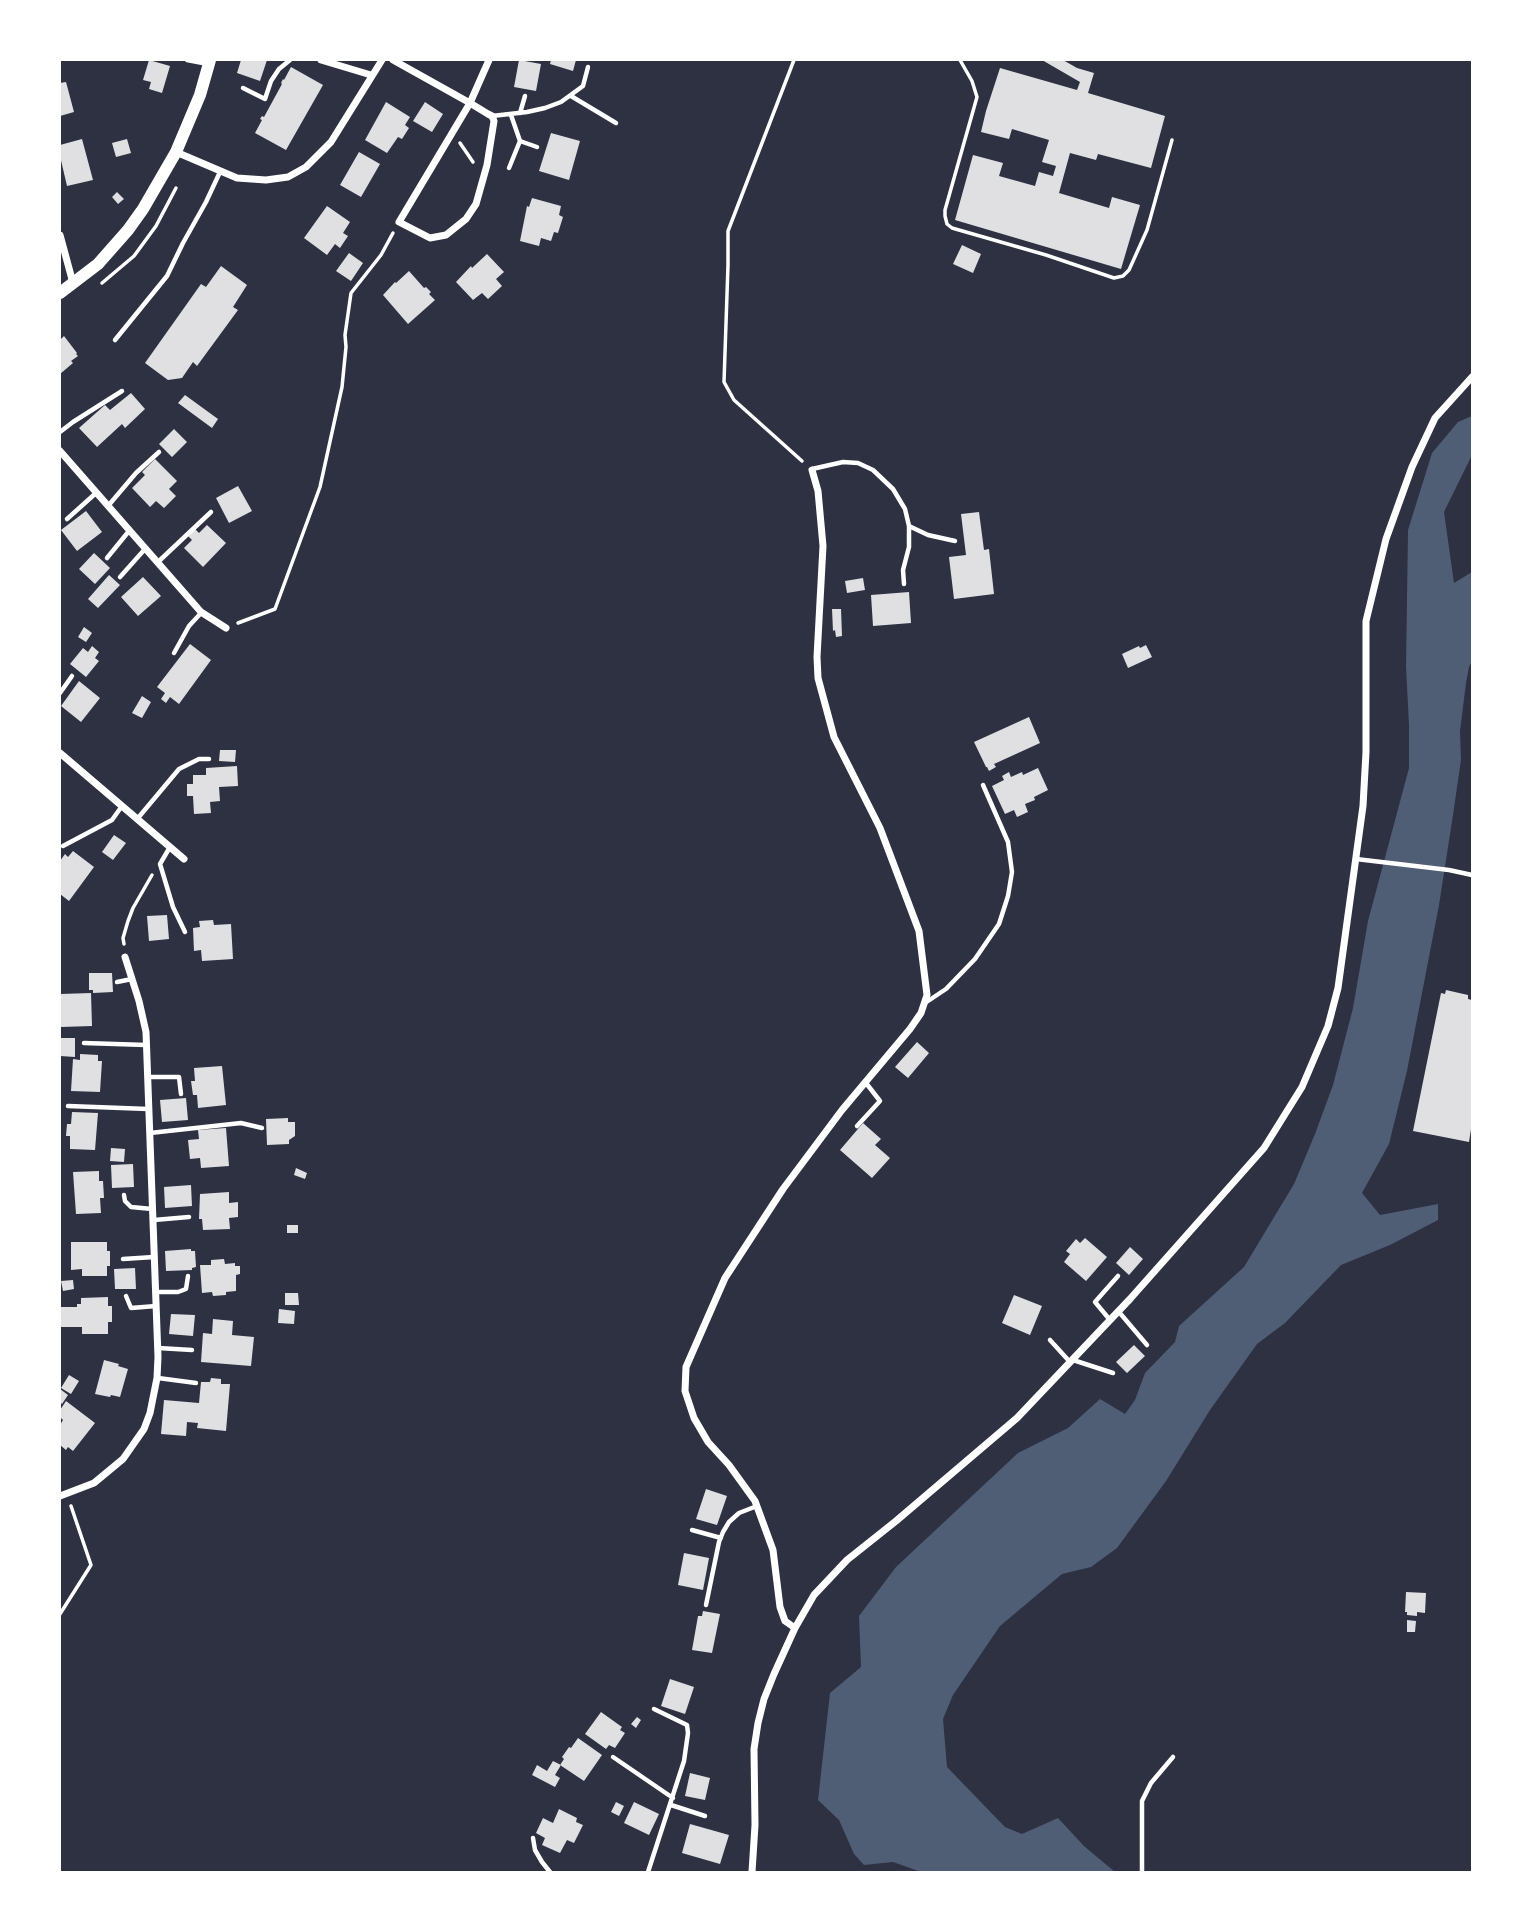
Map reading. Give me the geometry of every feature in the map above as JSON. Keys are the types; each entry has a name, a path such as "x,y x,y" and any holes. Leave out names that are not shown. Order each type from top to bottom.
{"main road":[{"path":"60,293 98,264 128,230 176,152 200,95 209,62"}],"street":[{"path":"321,60 337,62 371,75"},
{"path":"176,152 237,178 266,180 288,177 306,167 331,142 382,60"},
{"path":"393,60 470,103 492,116 494,131 476,204 467,219 446,235 430,237 399,222 470,103 489,60"},
{"path":"60,235 73,284"},
{"path":"751,1872 755,1825 754,1749 758,1723 764,1699 795,1628 814,1595 847,1560 1017,1418 1118,1312 1264,1148 1302,1087 1328,1026 1338,988 1363,806 1366,752 1366,621 1386,539 1412,467 1435,418 1472,377"},
{"path":"60,451 201,612 226,628"},
{"path":"795,1628 785,1622 780,1607 773,1550 755,1501 708,1442 694,1418 685,1391 686,1367 725,1278 783,1189 910,1029 921,1013 927,995 919,932 880,828 834,737 818,678 823,546 818,491 811,470"},
{"path":"60,753 184,859"},
{"path":"63,1495 94,1483 109,1472 134,1445 150,1413 157,1378 147,1045 146,1032 125,957"}],"lane":[{"path":"187,60 209,62"},
{"path":"243,88 265,99 271,81 279,69 290,60"},
{"path":"492,116 545,108 571,96 583,86 588,68"},
{"path":"520,113 525,96"},
{"path":"571,96 616,122"},
{"path":"509,168 520,141 511,115"},
{"path":"520,141 537,148"},
{"path":"115,340 167,276 220,171"},
{"path":"60,432 122,391"},
{"path":"108,506 159,452"},
{"path":"811,470 843,462 858,463 873,470 893,489 905,509 909,526 909,547 903,570 904,584"},
{"path":"67,519 96,492"},
{"path":"158,563 211,512"},
{"path":"909,526 928,535 955,541"},
{"path":"107,558 130,531"},
{"path":"120,577 145,548"},
{"path":"174,653 189,626 201,612"},
{"path":"60,693 72,676"},
{"path":"137,819 179,769 200,759 209,759"},
{"path":"924,1003 946,989 975,959 999,924 1008,896 1012,872 1008,842 983,785"},
{"path":"63,846 112,820 122,806"},
{"path":"170,847 160,864 173,907 186,932"},
{"path":"1355,859 1472,875"},
{"path":"117,982 132,979"},
{"path":"84,1043 147,1045"},
{"path":"148,1077 178,1077 181,1094"},
{"path":"857,1126 880,1101 866,1083"},
{"path":"68,1106 149,1109"},
{"path":"150,1133 241,1123 262,1128"},
{"path":"124,1195 125,1201 131,1207 153,1209"},
{"path":"153,1220 189,1217"},
{"path":"123,1259 154,1257"},
{"path":"155,1292 178,1292 186,1289 188,1276"},
{"path":"1110,1320 1095,1302 1118,1276"},
{"path":"126,1296 131,1308 156,1306"},
{"path":"1118,1312 1147,1345"},
{"path":"1050,1340 1071,1361 1113,1373"},
{"path":"157,1348 192,1350"},
{"path":"157,1378 196,1383"},
{"path":"706,1605 721,1538 729,1522 739,1513 757,1506"},
{"path":"692,1530 721,1538"},
{"path":"649,1872 684,1761 688,1733 687,1725 654,1709"},
{"path":"613,1757 673,1798"},
{"path":"1142,1872 1142,1801 1151,1783 1173,1757"},
{"path":"671,1805 705,1816"},
{"path":"533,1838 535,1850 550,1872"}],"path":[{"path":"794,60 728,231 724,382 734,400 811,470"},
{"path":"960,60 972,81 977,97 945,210 947,224 952,228 1115,278 1124,276 1147,230 1172,140"},
{"path":"452,133 466,149 483,180"},
{"path":"226,628 275,609 320,488 342,387 351,293 381,255 399,222"},
{"path":"125,957 123,938 128,920 160,864"},
{"path":"60,1614 91,1565 63,1495"}],"water":[{"path":"1472,416 1472,455 1444,512 1454,583 1472,572 1472,661 1466,683 1460,731 1461,760 1439,905 1407,1071 1389,1144 1362,1193 1380,1215 1438,1204 1438,1220 1390,1245 1341,1265 1285,1323 1257,1344 1210,1410 1166,1481 1117,1548 1091,1567 1062,1574 1000,1626 953,1695 943,1719 947,1767 1005,1827 1022,1834 1058,1818 1084,1846 1115,1872 921,1872 893,1862 864,1865 854,1854 839,1820 818,1800 830,1693 861,1667 859,1616 896,1567 1018,1453 1068,1428 1100,1399 1125,1414 1135,1400 1145,1373 1175,1342 1179,1326 1244,1267 1294,1184 1315,1134 1333,1085 1353,1008 1368,921 1409,768 1406,667 1408,530 1432,453 1458,422"}],"building":[{"path":"149,60 170,66 162,93 149,89 151,82 143,80"},
{"path":"241,60 267,60 260,81 237,73"},
{"path":"519,60 541,64 536,91 514,87"},
{"path":"551,60 576,60 573,71 550,64"},
{"path":"1042,60 1063,60 1094,73 1088,93 1165,116 1151,168 1098,154 1096,160 1070,153 1059,193 1109,208 1112,197 1140,205 1121,269 955,220 973,155 1003,163 999,176 1035,186 1039,172 1053,176 1056,166 1042,162 1049,140 1012,129 1009,139 981,132 1000,68 1077,90 1080,82"},
{"path":"291,67 323,85 286,150 255,133 262,120 260,119 264,117"},
{"path":"66,82 74,112 60,116 60,83"},
{"path":"386,102 410,117 405,125 409,128 402,139 398,137 387,153 365,140"},
{"path":"425,102 443,114 432,132 413,121"},
{"path":"551,133 580,141 569,180 539,171"},
{"path":"82,139 93,180 67,186 60,145"},
{"path":"127,139 131,153 116,157 112,143"},
{"path":"359,152 380,164 361,197 340,185"},
{"path":"117,192 124,199 118,204 112,197"},
{"path":"532,198 561,206 559,215 563,217 558,233 554,232 551,241 541,238 539,246 520,241 527,206 529,207"},
{"path":"327,206 350,222 343,233 348,236 340,248 335,244 327,255 304,238"},
{"path":"962,245 981,254 973,273 953,264"},
{"path":"349,253 363,263 351,281 336,271"},
{"path":"487,254 504,272 496,279 502,286 488,299 482,293 473,300 456,282"},
{"path":"221,266 247,285 233,307 238,310 197,366 193,362 182,378 168,380 145,363 201,284 206,287"},
{"path":"409,271 431,292 429,294 435,300 408,324 383,295"},
{"path":"64,336 78,356 60,374 60,340"},
{"path":"131,393 145,409 125,428 122,424 97,447 79,428 105,405 110,410"},
{"path":"185,395 218,419 212,428 178,403"},
{"path":"174,429 187,442 172,457 159,444"},
{"path":"155,459 177,481 169,489 176,496 164,508 156,501 150,507 132,488 145,475 142,472"},
{"path":"238,486 252,511 229,523 216,498"},
{"path":"86,511 102,532 77,551 61,530"},
{"path":"979,512 984,550 989,549 994,594 954,599 949,557 966,555 961,514"},
{"path":"207,525 226,543 203,567 184,548 192,540 188,536 195,529 199,533"},
{"path":"94,553 110,568 95,584 79,569"},
{"path":"109,575 120,585 98,608 88,599"},
{"path":"143,577 161,596 138,616 121,597"},
{"path":"863,578 865,590 847,593 845,581"},
{"path":"909,592 911,623 873,626 871,595"},
{"path":"832,609 841,609 842,636 836,637 835,630 833,631"},
{"path":"84,627 92,633 86,642 78,637"},
{"path":"190,644 211,660 179,704 170,697 166,703 161,699 165,693 157,687"},
{"path":"1146,645 1152,657 1128,668 1122,654"},
{"path":"92,646 99,652 95,658 99,661 86,677 70,664 83,648 88,652"},
{"path":"79,681 100,698 81,722 61,706"},
{"path":"142,696 151,702 142,718 132,713"},
{"path":"1029,717 1040,743 994,764 996,767 989,771 974,742"},
{"path":"220,750 236,750 235,762 219,761"},
{"path":"237,766 238,786 219,787 220,801 210,802 211,813 194,814 193,796 187,796 187,784 193,784 193,775 206,775 206,768"},
{"path":"1038,768 1048,790 1025,804 1028,812 1017,817 1014,810 1005,814 992,786 1004,780 1002,776 1009,772 1011,777"},
{"path":"114,835 126,843 113,860 102,852"},
{"path":"73,851 94,867 69,901 60,894 60,861 65,854 68,857"},
{"path":"167,915 169,939 149,941 147,916"},
{"path":"213,920 214,925 231,924 233,959 202,961 201,950 194,951 193,928 200,927 199,921"},
{"path":"89,973 112,973 113,992 93,993 93,990 89,990"},
{"path":"1446,990 1468,995 1468,999 1472,1000 1472,1123 1469,1142 1413,1131 1441,993 1445,994"},
{"path":"91,993 92,1026 61,1027 60,994"},
{"path":"60,1038 75,1038 75,1057 60,1056"},
{"path":"917,1042 929,1053 908,1078 895,1067"},
{"path":"80,1054 98,1055 98,1061 102,1061 100,1092 71,1091 73,1059 80,1060"},
{"path":"222,1066 226,1105 198,1108 197,1095 193,1095 191,1081 195,1081 194,1068"},
{"path":"186,1098 188,1120 162,1122 160,1100"},
{"path":"72,1112 98,1113 95,1150 70,1149 70,1136 66,1136"},
{"path":"288,1118 288,1122 295,1122 295,1136 289,1140 289,1144 267,1145 266,1119"},
{"path":"863,1123 881,1139 875,1145 890,1158 872,1178 840,1150"},
{"path":"226,1128 229,1166 201,1168 200,1158 190,1159 188,1140 199,1139 198,1130"},
{"path":"111,1148 125,1149 124,1162 110,1161"},
{"path":"133,1164 134,1187 112,1188 111,1165"},
{"path":"296,1168 307,1173 305,1179 294,1175"},
{"path":"99,1171 99,1181 103,1181 104,1198 100,1198 101,1213 76,1214 73,1172"},
{"path":"191,1185 192,1206 165,1208 164,1187"},
{"path":"229,1192 229,1203 238,1202 238,1217 229,1218 230,1229 203,1230 202,1219 199,1219 200,1194"},
{"path":"287,1225 298,1225 298,1233 287,1233"},
{"path":"1085,1238 1107,1257 1086,1281 1064,1262 1070,1254 1066,1251 1076,1239 1080,1243"},
{"path":"71,1242 107,1242 110,1266 107,1266 107,1276 82,1276 82,1269 71,1270"},
{"path":"1130,1247 1143,1259 1129,1275 1116,1263"},
{"path":"165,1251 195,1251 196,1267 192,1270 166,1271"},
{"path":"224,1259 225,1264 235,1263 235,1266 240,1266 240,1274 236,1275 236,1291 213,1296 212,1292 202,1293 200,1265 211,1265 211,1260"},
{"path":"135,1268 136,1289 115,1289 114,1269"},
{"path":"73,1280 74,1289 63,1291 61,1281"},
{"path":"285,1293 298,1293 299,1305 285,1305"},
{"path":"1014,1295 1042,1306 1030,1335 1002,1323"},
{"path":"108,1297 108,1306 112,1306 112,1322 108,1322 108,1334 82,1334 82,1327 60,1327 60,1307 77,1307 77,1304 81,1304 81,1298"},
{"path":"279,1309 295,1311 294,1324 278,1323"},
{"path":"171,1314 195,1315 193,1336 169,1334"},
{"path":"213,1319 233,1321 232,1335 254,1337 251,1366 201,1362 203,1333 212,1334"},
{"path":"1134,1345 1145,1356 1127,1373 1116,1362"},
{"path":"104,1360 128,1369 120,1397 95,1394"},
{"path":"69,1375 79,1381 71,1394 61,1388"},
{"path":"211,1378 221,1379 221,1384 230,1384 226,1431 197,1428 198,1423 187,1422 186,1436 161,1434 164,1400 199,1403 201,1382 210,1382"},
{"path":"60,1389 68,1395 62,1404 60,1402"},
{"path":"66,1401 95,1423 73,1451 60,1445 60,1425 63,1420 60,1410"},
{"path":"706,1489 727,1496 717,1525 696,1519"},
{"path":"684,1553 709,1558 703,1590 678,1585"},
{"path":"1406,1592 1426,1593 1425,1613 1407,1615"},
{"path":"703,1611 720,1614 712,1653 692,1650 698,1616 702,1616"},
{"path":"1407,1620 1416,1621 1415,1632 1407,1632"},
{"path":"670,1679 694,1687 685,1714 661,1706"},
{"path":"601,1712 622,1727 620,1730 625,1733 615,1748 609,1745 606,1749 585,1734"},
{"path":"637,1717 641,1720 636,1728 631,1724"},
{"path":"578,1738 602,1755 584,1781 560,1765 564,1759 562,1757"},
{"path":"553,1761 561,1765 555,1775 560,1778 555,1787 532,1775 537,1765 547,1771"},
{"path":"690,1773 710,1778 705,1800 685,1796"},
{"path":"616,1802 624,1806 619,1816 611,1812"},
{"path":"634,1802 659,1814 649,1835 624,1823"},
{"path":"559,1809 577,1818 576,1822 583,1825 574,1843 567,1840 560,1853 542,1845 545,1838 536,1833 543,1818 553,1823"},
{"path":"690,1824 729,1835 720,1864 682,1853"}]}
